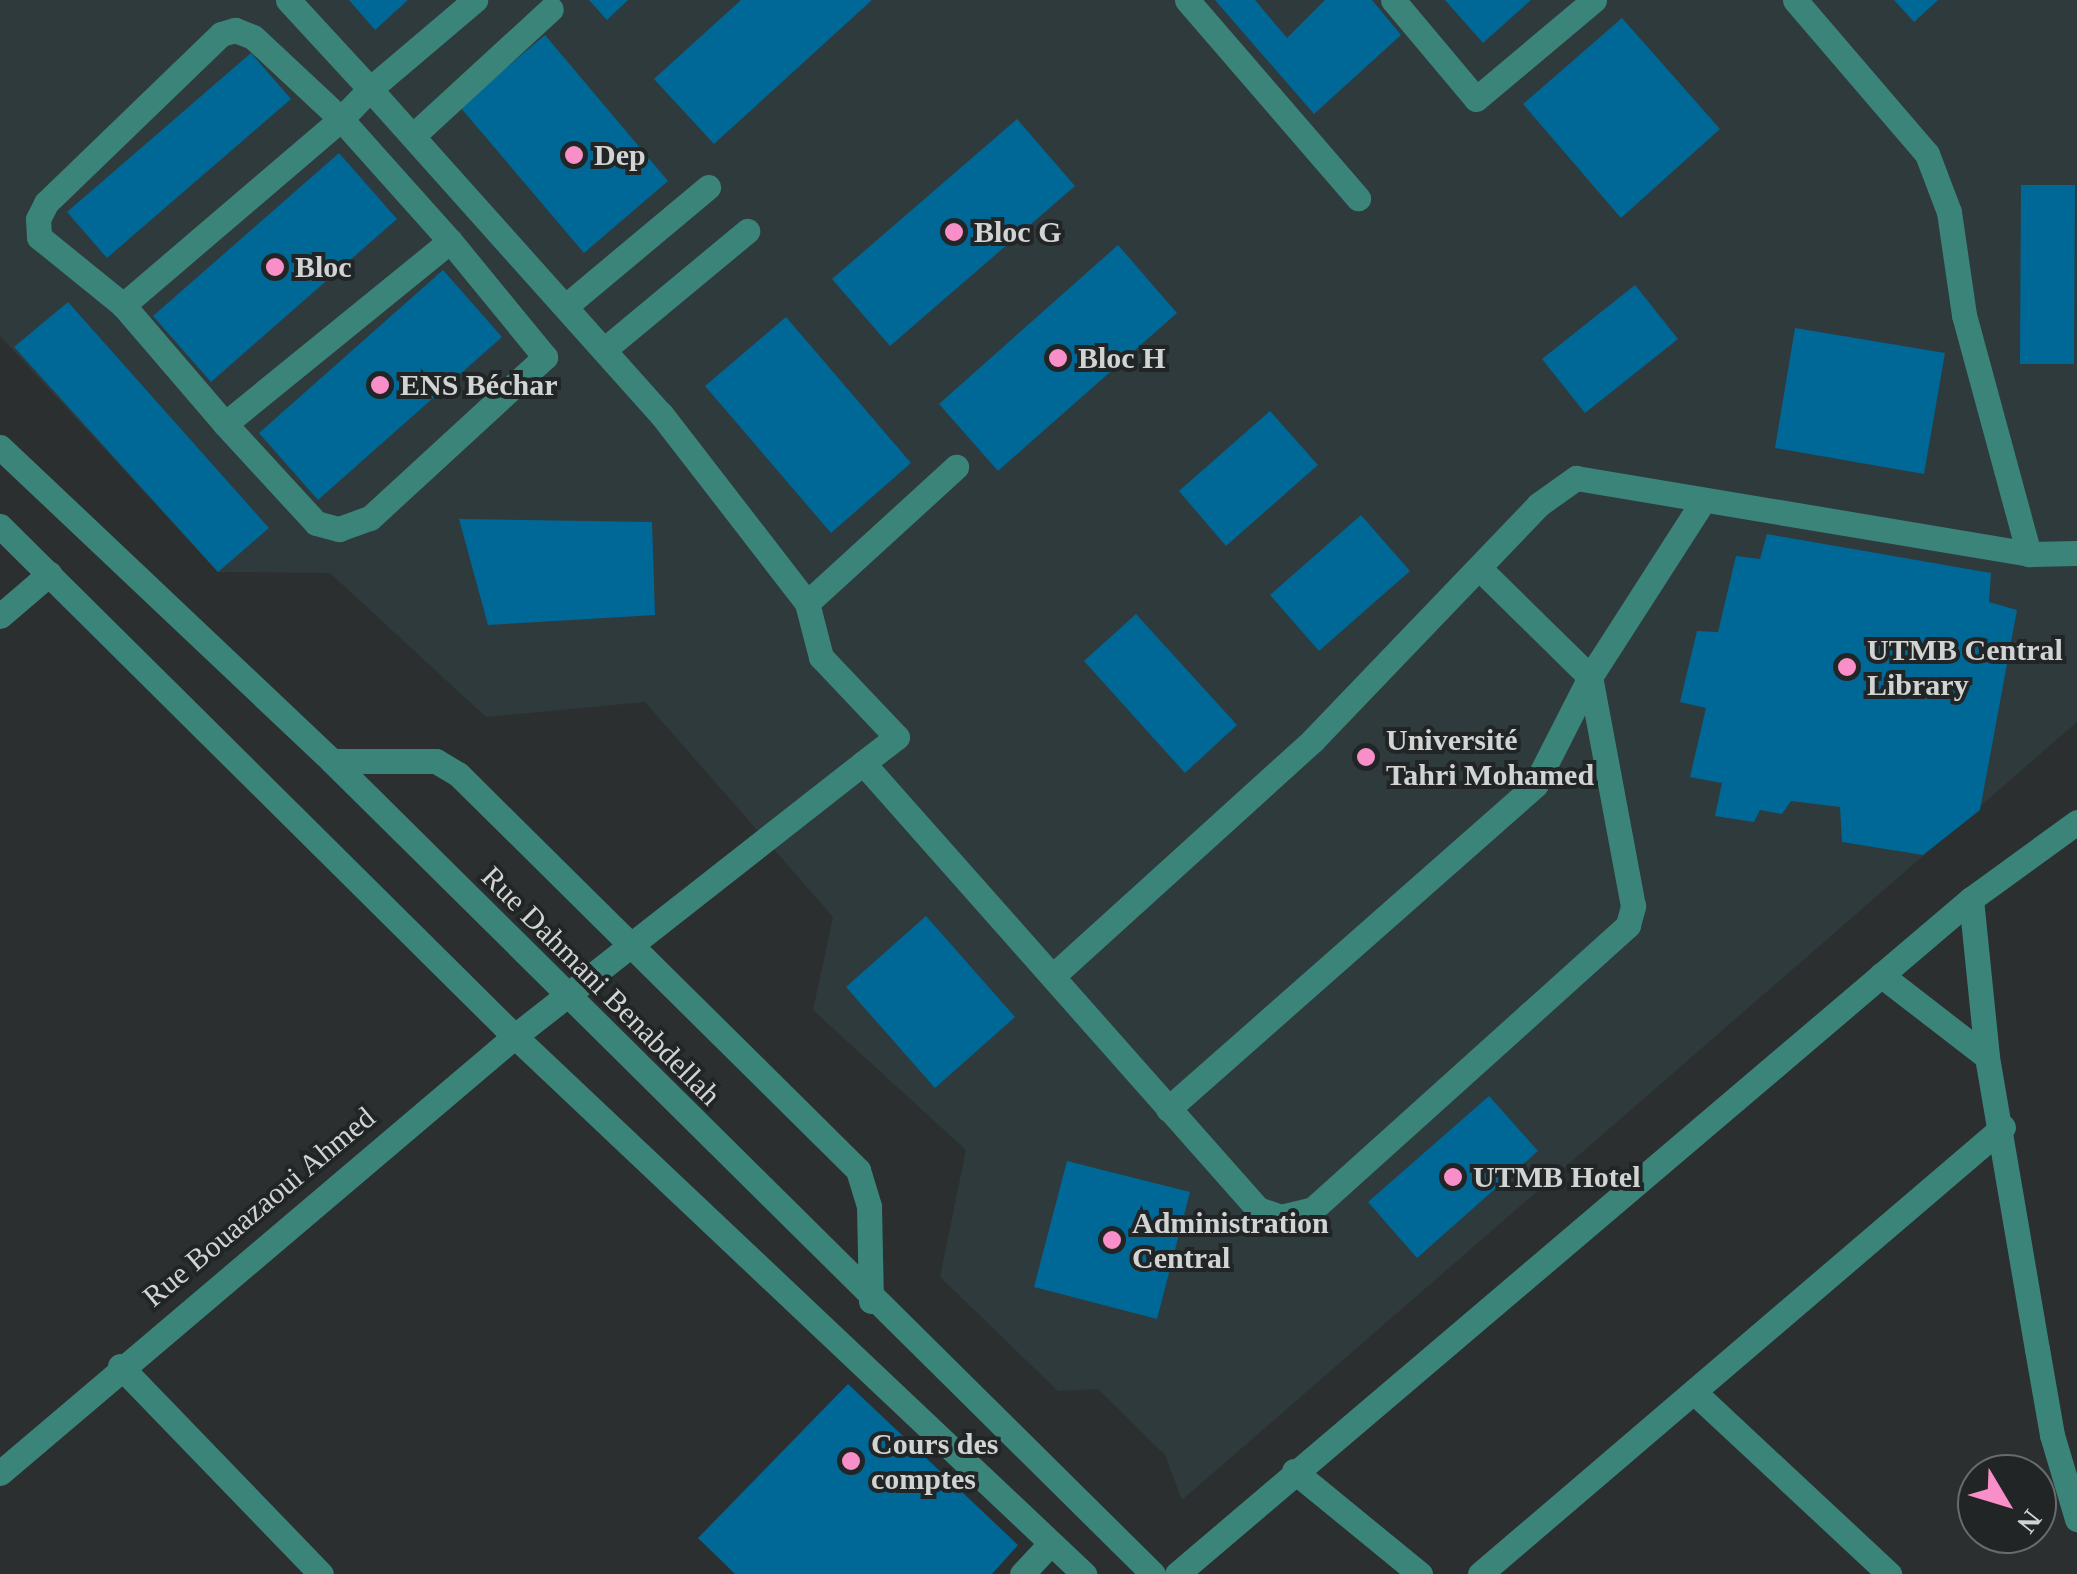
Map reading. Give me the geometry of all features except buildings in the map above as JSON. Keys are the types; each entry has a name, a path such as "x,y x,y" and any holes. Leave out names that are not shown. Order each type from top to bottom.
{"street":[{"path":"288,0 370,90 416,133 567,305 807,603 956,468"},
{"path":"122,305 475,0"},
{"path":"1187,0 1358,198"},
{"path":"1393,0 1476,98 1594,0"},
{"path":"1795,0 1927,154 1949,212 1964,315 2029,554"},
{"path":"416,133 552,9"},
{"path":"235,30 253,37 341,119 450,241 545,357 370,518 339,529 316,523 122,305 39,237 38,219 46,203 221,34 235,30"},
{"path":"567,305 708,187"},
{"path":"605,350 747,231"},
{"path":"225,424 450,241"},
{"name":"Rue Dahmani Benabdellah","path":"0,447 332,761 870,1301 1153,1574"},
{"path":"1054,975 1313,740 1538,505 1576,478 2029,554 2077,553"},
{"path":"1168,1109 1535,785 1590,677 1702,501"},
{"path":"0,526 516,1036 1084,1574"},
{"path":"862,763 1258,1208 1281,1216 1313,1210 1628,925 1634,906 1590,677 1480,569"},
{"path":"0,616 48,574"},
{"name":"Rue Bouaazaoui Ahmed","path":"0,1473 120,1366 516,1036 897,737 821,657 807,603"},
{"path":"332,761 436,761 458,774 858,1170 870,1206 870,1301"},
{"path":"1176,1574 1971,899 2077,822"},
{"path":"1971,899 1987,1057 2003,1126 2052,1435 2077,1519"},
{"path":"1881,975 1987,1057"},
{"path":"1480,1574 2003,1126"},
{"path":"120,1366 321,1574"},
{"path":"1694,1392 1889,1574"},
{"path":"1294,1470 1420,1574"},
{"path":"1022,1574 1051,1543"}],"shaded area":[{"name":"Université Tahri Mohamed","path":"0,0 2077,0 2077,722 1182,1500 1165,1455 1098,1389 1058,1391 940,1277 966,1150 813,1010 833,917 645,702 486,717 330,573 218,572 0,336"}],"place":[{"name":"Dep","path":"574,155"},
{"name":"Bloc G","path":"954,232"},
{"name":"Bloc","path":"275,267"},
{"name":"Bloc H","path":"1058,358"},
{"name":"ENS Béchar","path":"380,385"},
{"name":"UTMB Central Library","path":"1847,667"},
{"name":"Université Tahri Mohamed","path":"1366,757"},
{"name":"UTMB Hotel","path":"1453,1177"},
{"name":"Administration Central","path":"1112,1240"},
{"name":"Cours des comptes","path":"851,1461"}]}
